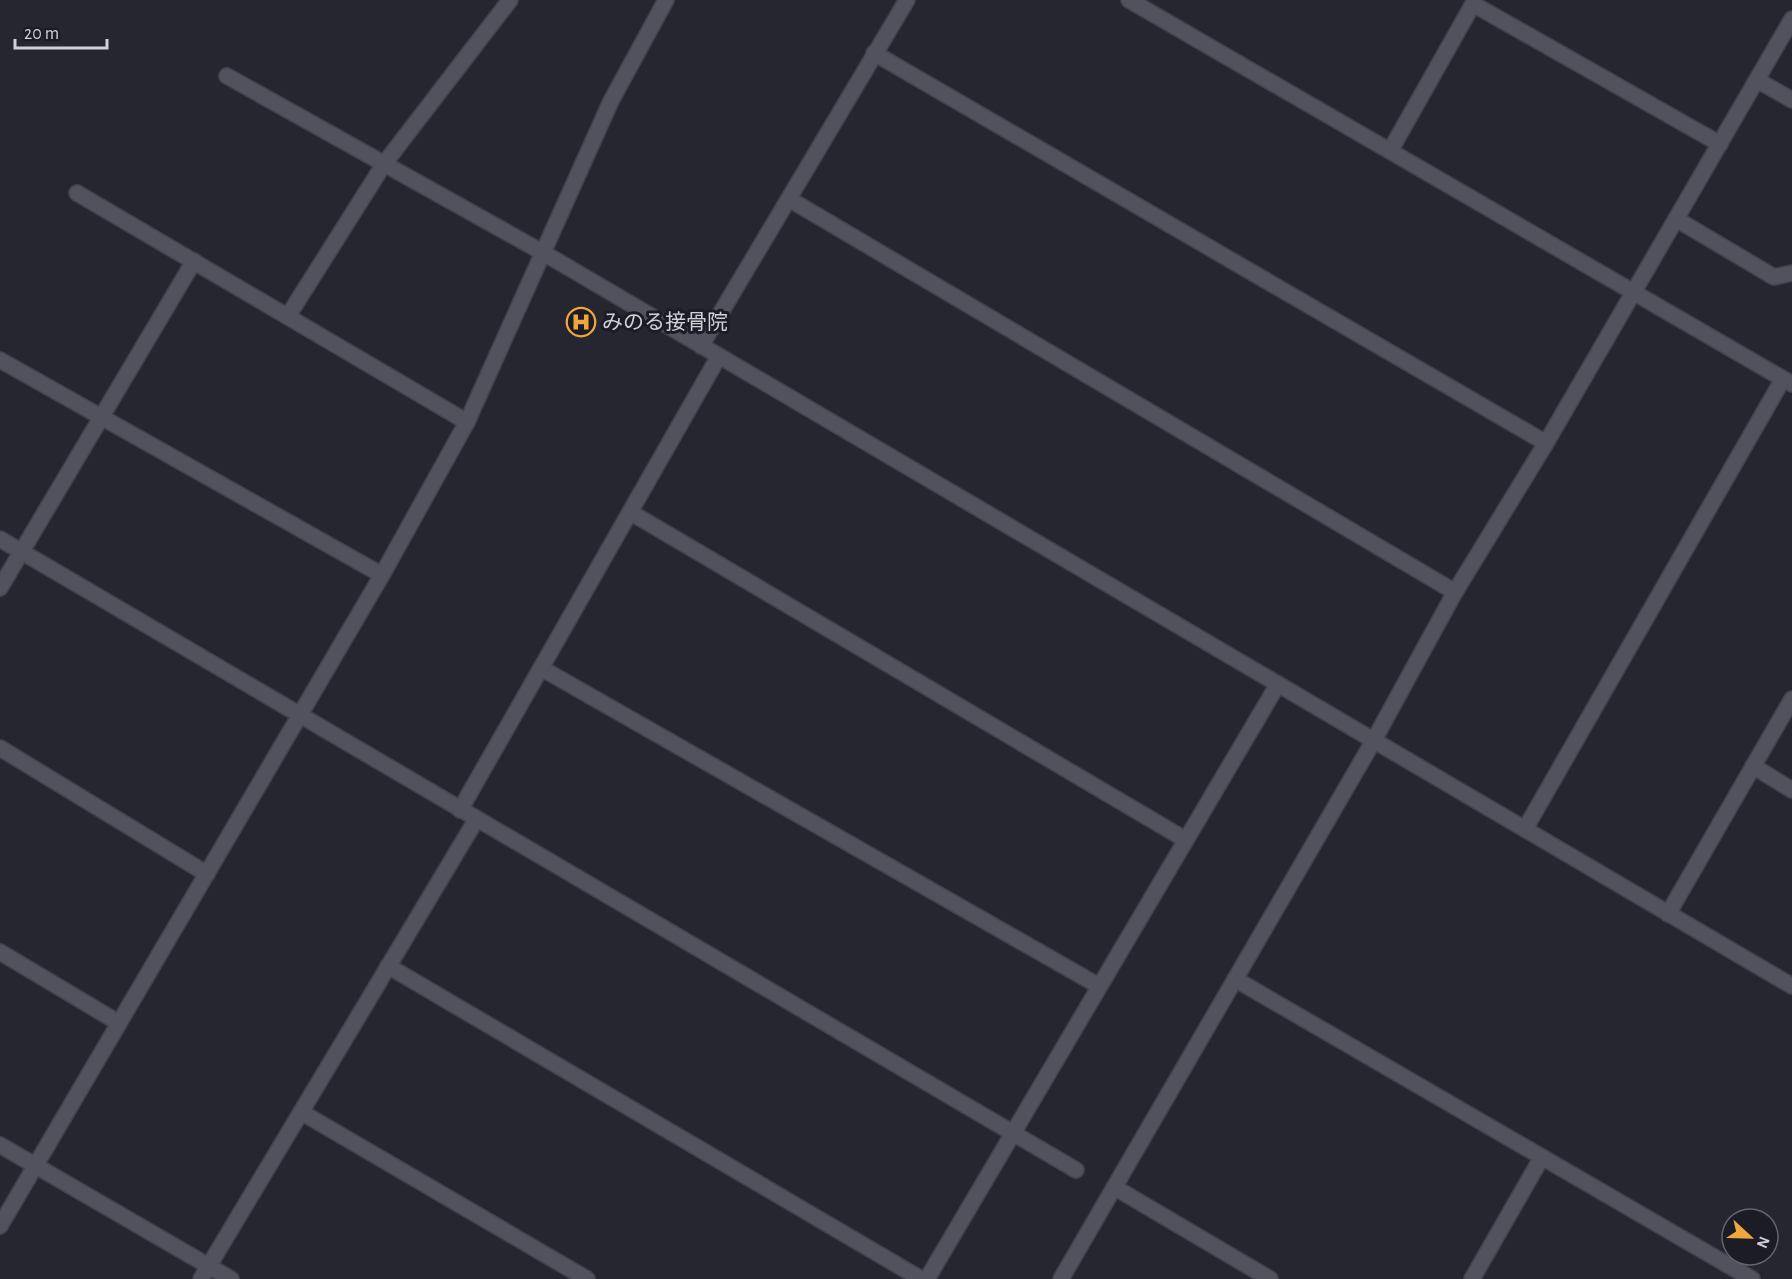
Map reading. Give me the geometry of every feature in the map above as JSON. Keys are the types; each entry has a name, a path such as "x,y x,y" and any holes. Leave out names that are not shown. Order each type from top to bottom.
{"street":[{"path":"288,316 384,164 510,0"},
{"path":"0,1226 382,575 467,422 611,101 666,0"},
{"path":"701,346 907,0"},
{"path":"1130,0 1787,382 1524,829"},
{"path":"1390,151 1473,4 1720,144"},
{"path":"1061,1279 1374,740 1455,592 1546,443 1792,19"},
{"path":"874,53 1546,443"},
{"path":"227,76 542,252 1792,986"},
{"path":"1757,80 1792,100"},
{"path":"77,193 467,422"},
{"path":"789,200 1455,592"},
{"path":"1676,219 1774,278 1792,273"},
{"path":"0,588 194,261"},
{"path":"459,810 719,356"},
{"path":"0,360 382,575"},
{"path":"630,512 1186,840"},
{"path":"0,539 298,716 1076,1170"},
{"path":"541,668 1100,986"},
{"path":"927,1279 1278,684"},
{"path":"1668,914 1792,699"},
{"path":"0,748 207,874"},
{"path":"1753,766 1792,790"},
{"path":"205,1272 476,820"},
{"path":"0,952 119,1023"},
{"path":"388,966 921,1279"},
{"path":"1235,979 1752,1279"},
{"path":"301,1112 587,1279"},
{"path":"0,1145 37,1165 205,1272 231,1279"},
{"path":"1472,1279 1542,1157"},
{"path":"1114,1187 1270,1279"}],"place":[{"name":"みのる接骨院","path":"581,322"}]}
